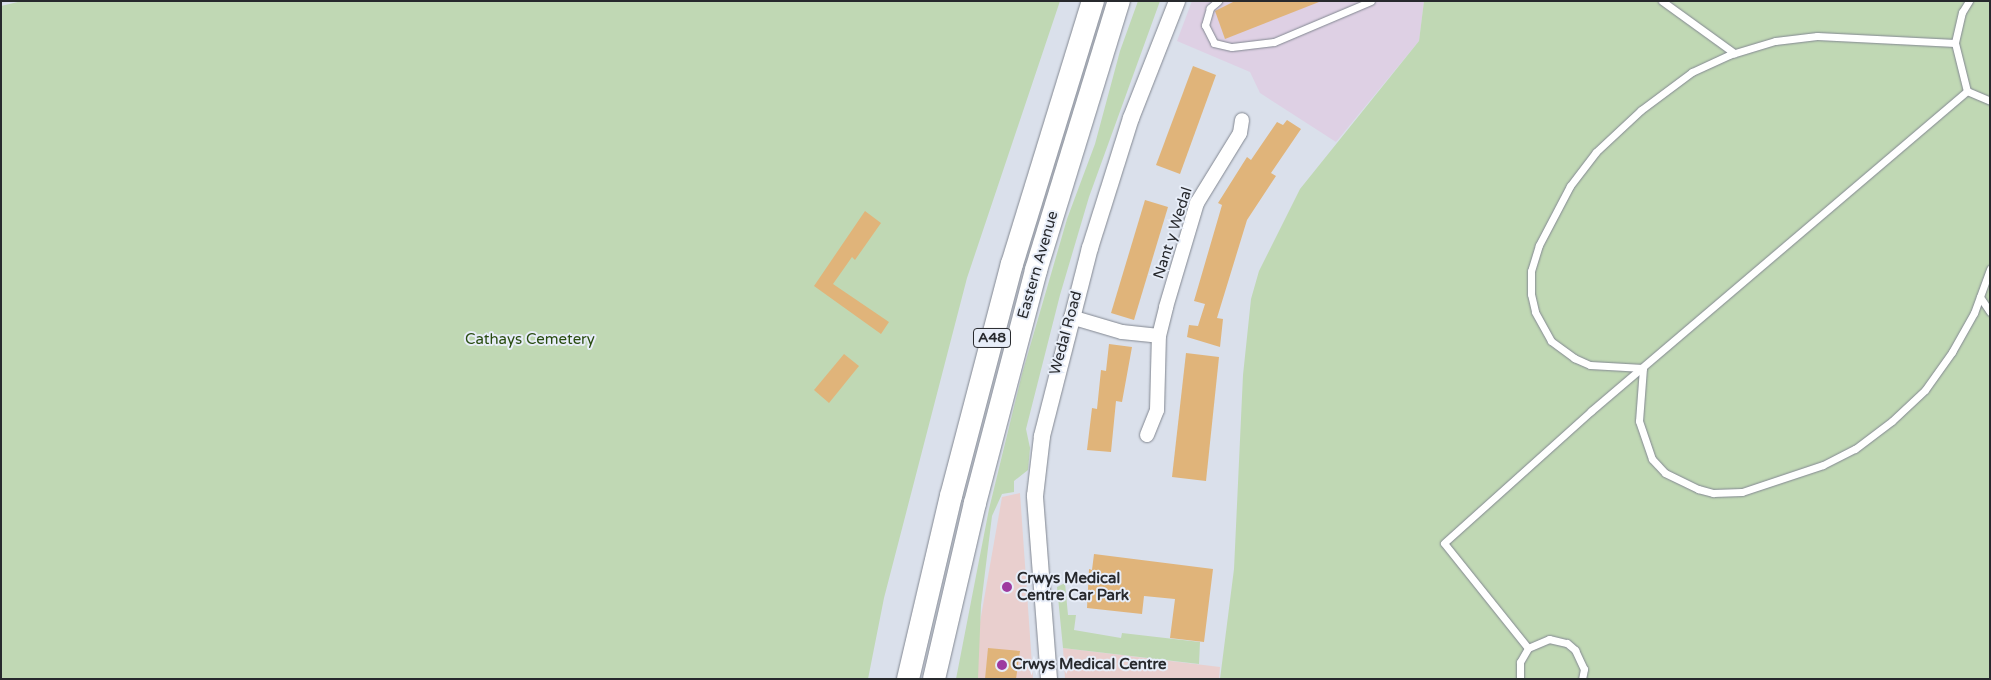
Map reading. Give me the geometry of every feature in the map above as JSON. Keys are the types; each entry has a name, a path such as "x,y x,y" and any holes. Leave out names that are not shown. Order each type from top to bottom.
{"highway":[{"name":"Eastern Avenue","path":"908,679 951,496 1012,264 1093,1"},
{"name":"Eastern Avenue","path":"934,679 975,503 1036,270 1120,1"}],"street":[{"name":"Wedal Road","path":"1049,679 1035,483 1046,413 1071,317 1131,118 1177,1"},
{"name":"Nant y Wedal","path":"1147,435 1157,410 1159,336 1197,203 1240,133 1242,120"},
{"path":"1071,317 1122,332 1159,336"}],"lane":[{"path":"1218,1 1210,8 1205,26 1214,43 1232,47 1274,42 1372,1"},
{"path":"1662,1 1734,53"},
{"path":"1967,90 1955,43 1962,12 1969,1"},
{"path":"1643,368 1590,365 1574,358 1551,341 1535,312 1531,294 1531,272 1539,245 1570,186 1596,152 1640,110 1692,72 1734,53 1776,41 1817,36 1955,43"},
{"path":"1967,90 1990,101"},
{"path":"1528,648 1444,543 1643,368 1967,90"},
{"path":"1643,368 1639,421 1652,459 1665,473 1698,489 1713,493 1742,492 1823,465 1855,449 1892,421 1925,390 1956,344 1980,297 1990,269"},
{"path":"1980,297 1990,312"},
{"path":"1520,679 1520,662 1528,648 1549,639 1567,643 1581,658 1582,679"}],"shaded area":[{"path":"1192,1 1424,1 1419,41 1336,142 1260,93 1250,72 1177,41"},
{"path":"1020,493 1033,679 970,679 1002,497"},
{"path":"1063,648 1220,667 1219,679 1065,679"}],"green space":[{"name":"Cathays Cemetery","path":"22,1 1060,1 967,278 884,598 868,679 1,679 1,6"},
{"path":"1138,1 1160,1 1089,197 1060,295 1026,429 1030,448 1028,470 1014,481 1014,492 1002,494 992,516 981,605 978,679 956,679 989,509 1022,374 1067,219 1095,144 1120,51"},
{"path":"1424,1 1990,1 1990,679 1220,679 1234,569 1243,375 1251,299 1259,271 1300,189 1419,41"},
{"path":"1065,583 1068,615 1076,615 1074,630 1121,638 1122,633 1200,642 1199,664 1063,648 1057,587"}],"building":[{"path":"1235,1 1319,2 1225,39 1215,11"},
{"path":"1193,66 1216,75 1180,174 1156,165"},
{"path":"1287,120 1301,129 1271,173 1276,176 1247,220 1217,318 1223,319 1220,347 1187,337 1189,325 1198,326 1205,304 1194,301 1222,205 1218,203 1247,157 1251,160 1277,122 1283,125"},
{"path":"1145,200 1168,207 1134,320 1111,313"},
{"path":"865,211 881,223 855,260 852,257 833,284 889,322 881,334 814,286"},
{"path":"1109,344 1132,347 1122,402 1116,401 1111,452 1087,450 1092,408 1097,409 1101,370 1106,371"},
{"path":"1186,353 1219,357 1206,481 1172,477"},
{"path":"844,354 859,366 829,403 814,390"},
{"path":"1094,554 1213,569 1204,642 1170,638 1175,599 1144,596 1142,614 1087,608 1089,569 1092,570"},
{"name":"Crwys Medical Centre","path":"988,648 1020,651 1016,679 985,679"}],"place":[{"name":"Crwys Medical Centre Car Park","path":"1007,587"},
{"name":"Crwys Medical Centre","path":"1002,665"}]}
